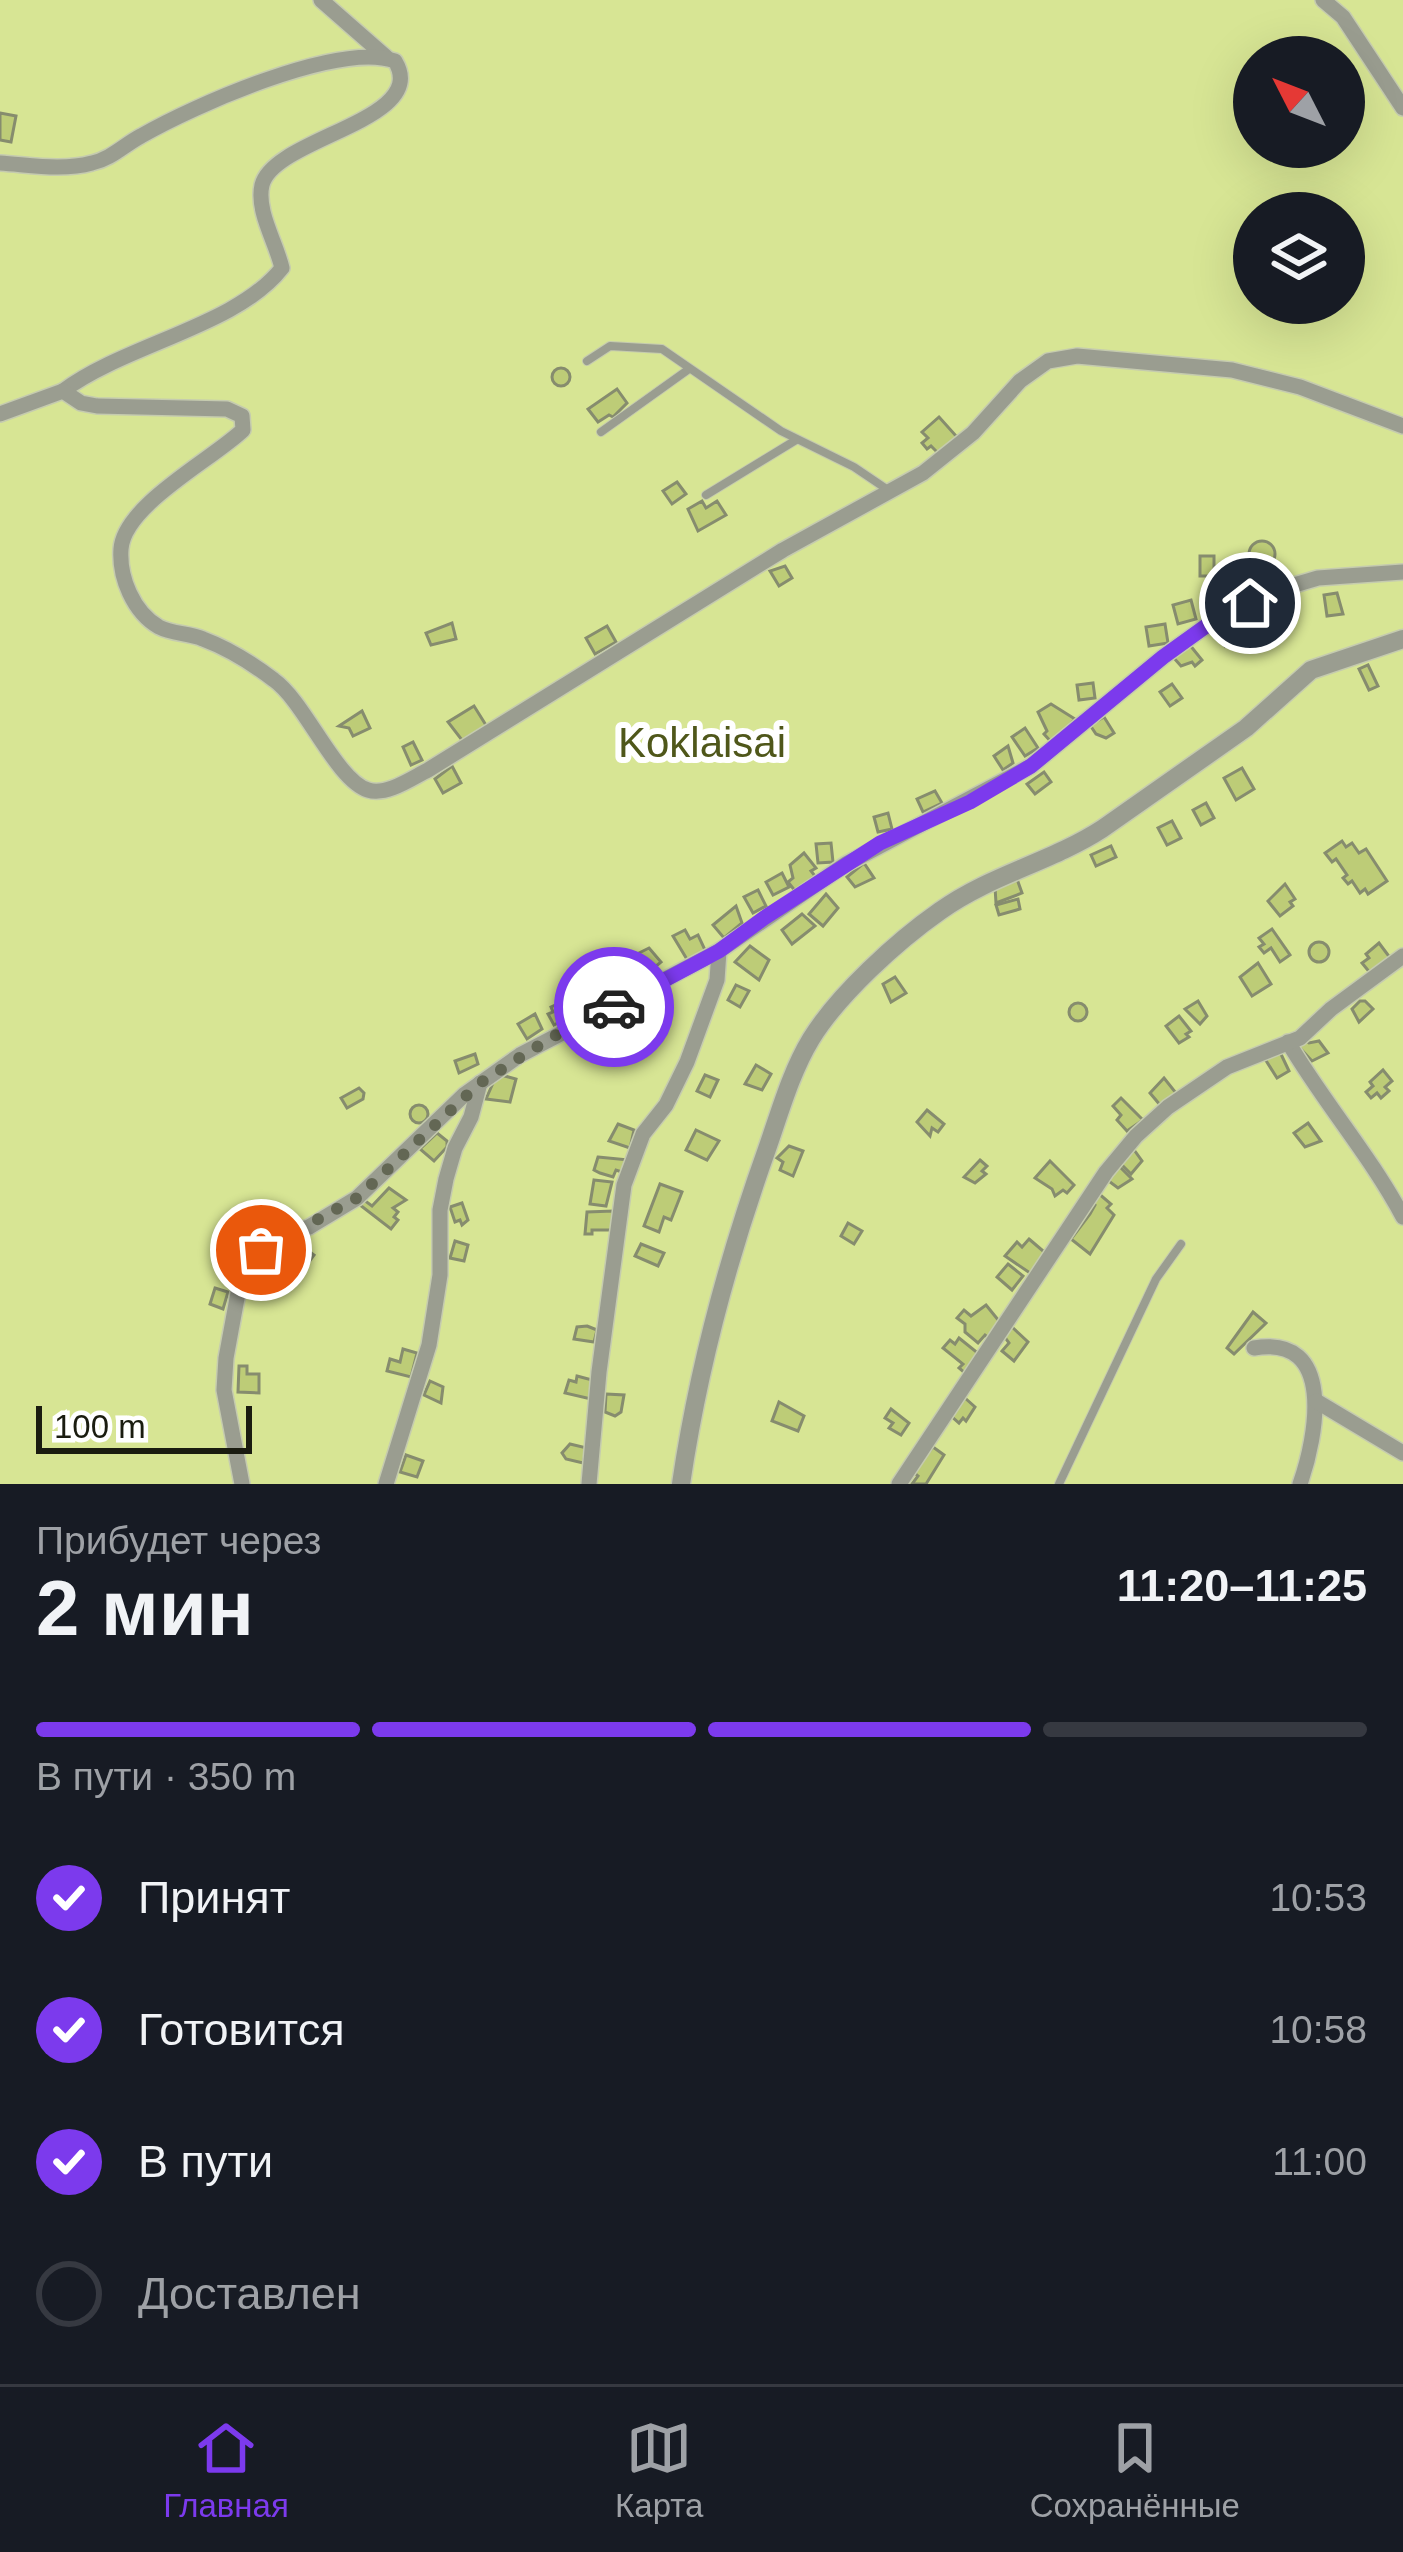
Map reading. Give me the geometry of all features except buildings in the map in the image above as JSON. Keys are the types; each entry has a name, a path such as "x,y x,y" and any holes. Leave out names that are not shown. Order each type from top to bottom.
{"street":[{"path":"0,414 63,391 127,354 236,307 267,287 282,268 260,190 264,179 284,157 344,130 387,102 400,80 398,64 321,0"},
{"path":"1324,0 1343,17 1403,108"},
{"path":"0,163 64,168 96,163 163,125 270,80 350,57 388,59"},
{"path":"63,391 81,403 97,406 227,409 242,416 243,430 166,490 126,531 120,552 124,583 156,626 209,641 277,682 296,700 349,773 370,790 383,790 428,770 783,550 923,473 1048,361 1077,356 1232,370 1300,387 1403,426"},
{"path":"242,1484 224,1390 233,1313 254,1260 283,1235 309,1227 357,1198 480,1083 554,1036 719,951 880,843 970,802 1031,766 1220,616 1274,591 1318,578 1403,572"},
{"path":"681,1484 691,1408 746,1207 801,1056 830,1013 941,910 976,888 1091,836 1230,739 1311,670 1403,640"},
{"path":"589,1484 624,1185 643,1134 666,1105 687,1063 717,980 719,951"},
{"path":"899,1484 1120,1154 1168,1107 1227,1067 1300,1038 1403,956"},
{"path":"1288,1042 1372,1162 1403,1217"},
{"path":"386,1484 429,1345 440,1275 440,1210 446,1179 480,1083"},
{"path":"1254,1348 1288,1347 1298,1353 1309,1374 1316,1401 1312,1446 1300,1484"},
{"path":"1316,1401 1403,1453"}],"lane":[{"path":"587,361 610,346 662,349 796,440 854,466 889,491"},
{"path":"601,431 689,369"},
{"path":"706,495 796,440"},
{"path":"1059,1484 1156,1279 1180,1244"}],"green space":[{"name":"Koklaisai","path":"0,0 1403,0 1403,1484 0,1484"}],"way so far":[{"path":"261,1250 357,1198 465,1094 520,1055 614,1007"}],"route":[{"path":"614,1007 719,951 880,843 970,802 1031,766 1163,657 1220,616 1250,603"}]}
